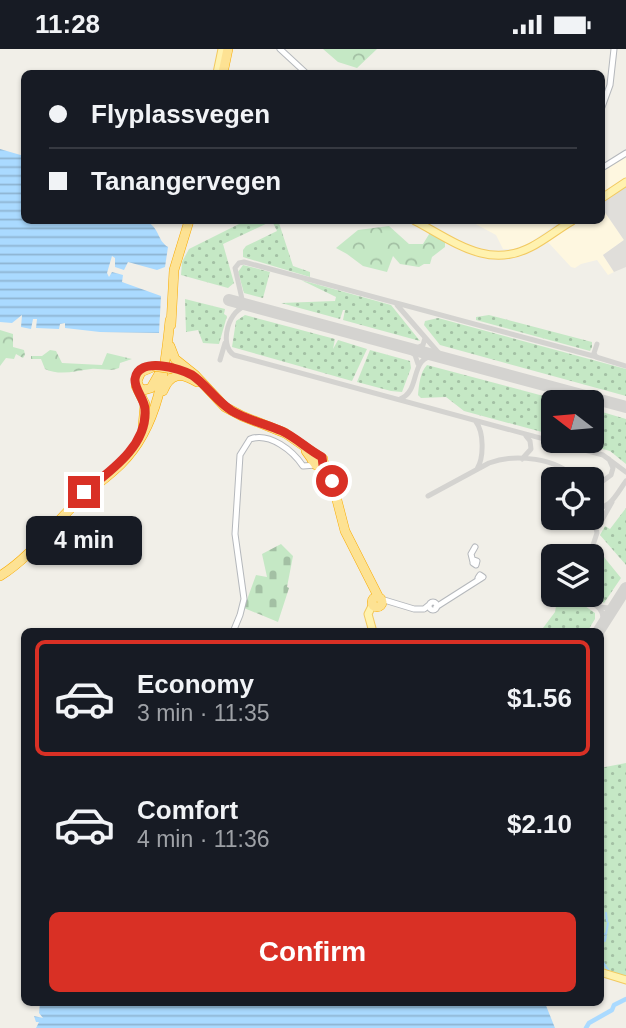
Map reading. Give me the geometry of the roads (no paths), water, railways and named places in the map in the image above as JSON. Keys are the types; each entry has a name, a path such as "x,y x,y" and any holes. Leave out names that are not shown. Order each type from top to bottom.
{"highway":[{"path":"221,70 225,49"},
{"path":"0,575 25,553 78,497 120,462 135,443 153,405 164,348 171,268 185,224"},
{"path":"146,429 161,384 174,270 185,224"},
{"path":"170,320 173,356 224,409 289,438 316,461 330,482 340,526 377,602"},
{"path":"153,366 139,374 137,381 142,389 149,389 156,382 164,348"},
{"path":"135,443 145,413 135,377 142,368 153,366 173,370 187,374 200,383"},
{"path":"0,575 27,555 74,505 121,464 146,429 169,379 181,375 200,383"}],"main road":[{"path":"605,197 626,183"},
{"path":"422,224 472,250 499,254 524,248 565,224"},
{"path":"372,628 369,617 377,602"},
{"path":"604,973 626,980"}],"street":[{"path":"605,99 610,85 614,49"},
{"path":"284,50 303,70"},
{"path":"605,166 626,153"},
{"path":"235,628 244,600 235,534 240,452 249,440 259,437 286,448 307,464 316,461"},
{"path":"377,602 415,611 432,606 479,577 471,554 475,547"}],"water":[{"path":"0,149 21,155 21,224 150,224 168,247 165,267 157,270 128,262 124,270 115,267 115,258 112,256 107,273 109,277 112,272 123,275 122,282 161,296 159,333 100,332 65,328 65,323 60,324 59,329 36,328 37,319 33,319 31,329 21,327 22,315 12,323 0,322"},
{"path":"40,1006 546,1006 555,1028 36,1028 39,1022 36,1022 34,1016 43,1018 39,1013"}],"waterway":[{"path":"606,913 607,921"},
{"path":"606,934 608,923"},
{"path":"605,941 606,936"},
{"path":"604,964 609,971"},
{"path":"586,1028 589,1023 626,999"}]}
